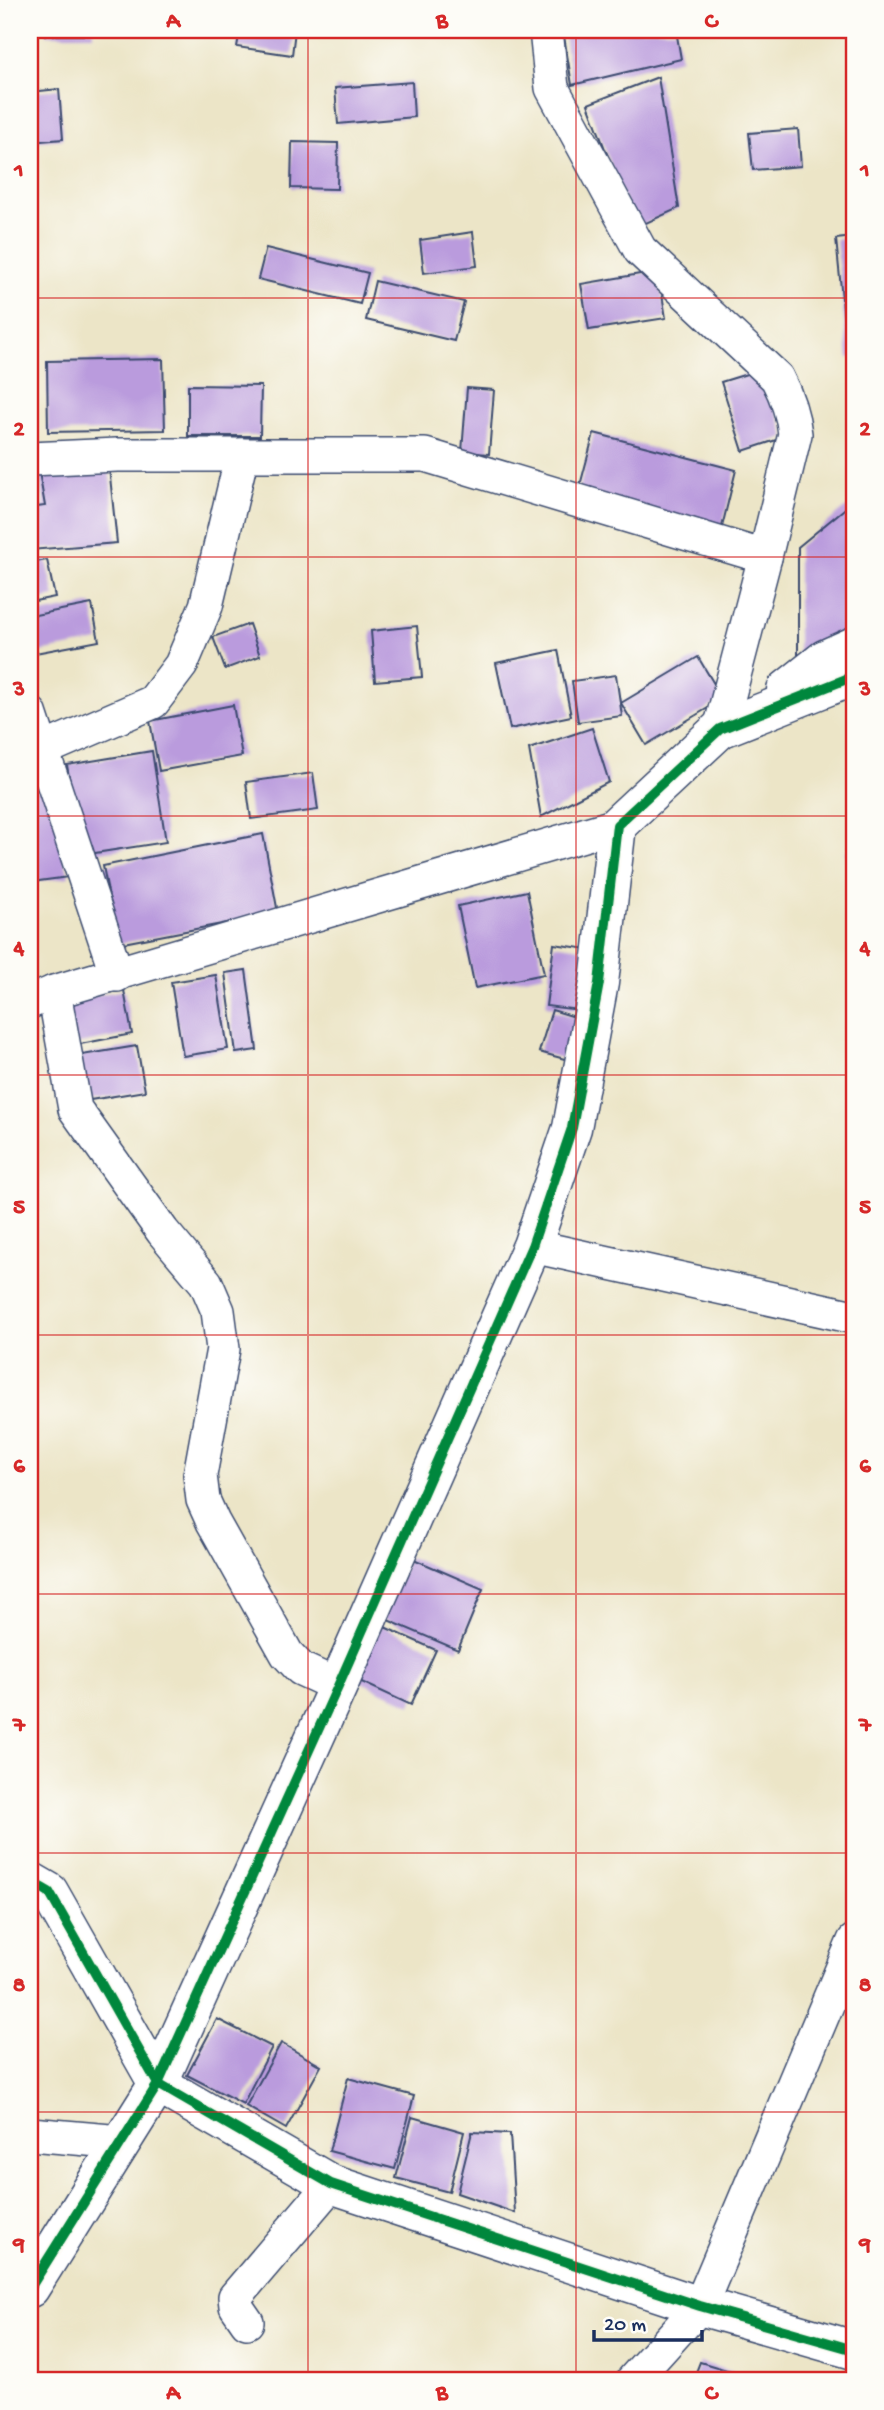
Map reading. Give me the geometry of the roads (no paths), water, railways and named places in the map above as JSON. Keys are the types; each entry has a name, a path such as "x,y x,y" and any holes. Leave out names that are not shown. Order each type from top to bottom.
{"street":[{"path":"546,30 552,88 640,250 777,379 793,415 795,433 720,729"},
{"path":"30,459 117,455 425,455 765,557"},
{"path":"41,750 153,702 181,665 206,606 242,455"},
{"path":"757,714 825,659 854,646"},
{"path":"338,1686 301,1669 287,1654 203,1500 200,1475 223,1349 218,1311 206,1283 163,1232 75,1109 42,997 617,825 720,729 854,676"},
{"path":"30,713 117,975"},
{"path":"30,2288 158,2084 533,1246 572,1128 599,983 617,825"},
{"path":"533,1246 854,1317"},
{"path":"30,1881 49,1892 158,2084 331,2183 700,2306 854,2350"},
{"path":"633,2380 700,2306 854,1941"},
{"path":"30,2134 122,2142"},
{"path":"247,2322 236,2306 235,2297 331,2183"}]}
